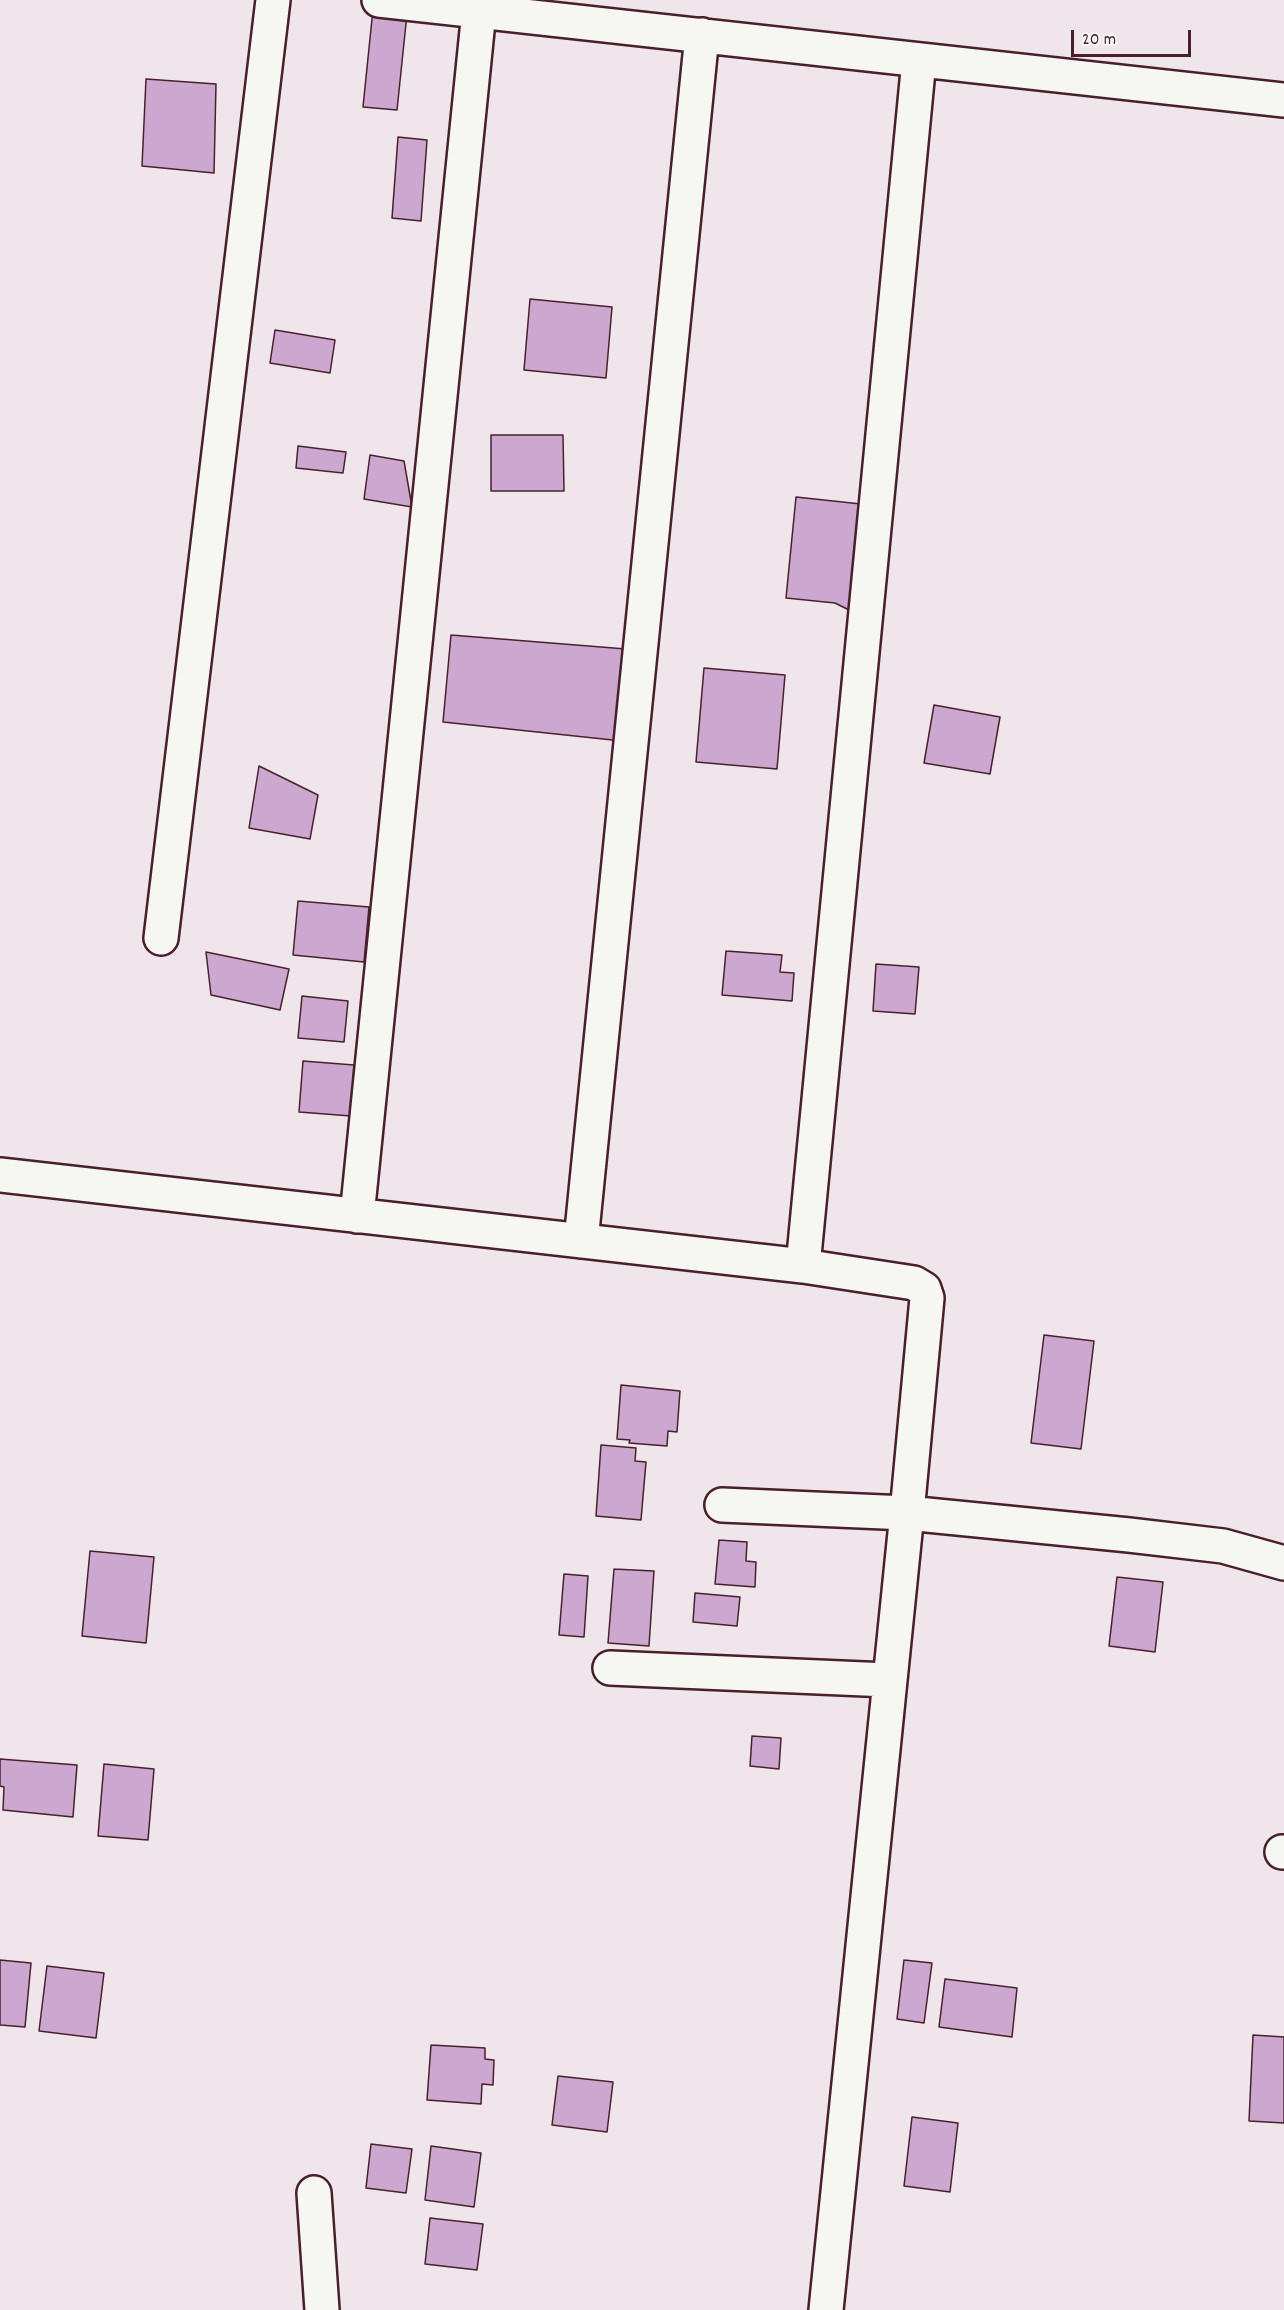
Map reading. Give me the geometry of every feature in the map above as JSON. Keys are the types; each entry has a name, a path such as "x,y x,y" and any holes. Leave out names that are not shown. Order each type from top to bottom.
{"street":[{"path":"161,938 273,0"},
{"path":"379,0 1284,100"},
{"path":"357,1216 479,11"},
{"path":"580,1241 702,35"},
{"path":"803,1266 919,60"},
{"path":"0,1175 803,1266 914,1282 920,1285 926,1294 907,1513 888,1680 826,2310"},
{"path":"722,1504 907,1513 1224,1546 1284,1563"},
{"path":"610,1668 888,1680"},
{"path":"314,2193 322,2310"}],"building":[{"path":"373,9 407,14 397,110 363,107"},
{"path":"146,79 216,84 214,173 142,166"},
{"path":"398,137 427,140 421,221 392,218"},
{"path":"530,299 612,307 606,378 524,370"},
{"path":"275,330 335,340 330,373 270,363"},
{"path":"491,435 563,435 564,491 491,491"},
{"path":"298,446 346,452 343,473 296,468"},
{"path":"370,455 404,461 412,507 364,499"},
{"path":"796,497 861,504 851,611 835,603 786,598"},
{"path":"451,635 626,649 622,741 443,722"},
{"path":"704,668 785,675 777,769 696,762"},
{"path":"934,705 1000,717 990,774 924,763"},
{"path":"259,766 318,795 310,839 249,828"},
{"path":"298,901 369,907 364,962 293,955"},
{"path":"726,951 782,955 780,972 794,973 792,1001 722,995"},
{"path":"206,952 289,969 280,1010 211,995"},
{"path":"876,964 919,967 915,1014 873,1011"},
{"path":"302,996 348,1001 344,1042 298,1038"},
{"path":"303,1061 354,1065 351,1116 299,1112"},
{"path":"1044,1335 1094,1341 1081,1449 1031,1443"},
{"path":"621,1385 680,1391 677,1432 668,1431 667,1446 629,1443 630,1440 617,1439"},
{"path":"601,1445 636,1448 635,1461 646,1462 641,1520 596,1516"},
{"path":"719,1540 747,1542 746,1561 756,1562 755,1587 715,1584"},
{"path":"90,1551 154,1557 146,1643 82,1636"},
{"path":"614,1569 654,1571 649,1646 608,1643"},
{"path":"564,1574 588,1576 584,1637 559,1635"},
{"path":"1117,1577 1163,1582 1155,1652 1109,1646"},
{"path":"695,1593 740,1597 737,1626 693,1622"},
{"path":"752,1736 781,1738 779,1769 750,1766"},
{"path":"0,1759 77,1765 73,1817 3,1810 4,1787 0,1786"},
{"path":"104,1764 154,1769 148,1840 98,1836"},
{"path":"0,1960 31,1963 25,2027 0,2025"},
{"path":"904,1960 932,1963 924,2023 897,2019"},
{"path":"47,1966 104,1973 96,2038 39,2031"},
{"path":"945,1979 1017,1988 1012,2037 939,2027"},
{"path":"1253,2035 1284,2037 1284,2123 1249,2121"},
{"path":"431,2045 485,2048 485,2059 494,2060 493,2085 482,2084 481,2104 427,2100"},
{"path":"558,2076 613,2082 607,2132 552,2125"},
{"path":"912,2117 958,2123 950,2192 904,2186"},
{"path":"371,2144 412,2149 406,2193 366,2188"},
{"path":"431,2146 481,2153 474,2207 425,2200"},
{"path":"430,2218 483,2224 477,2270 425,2264"}]}
